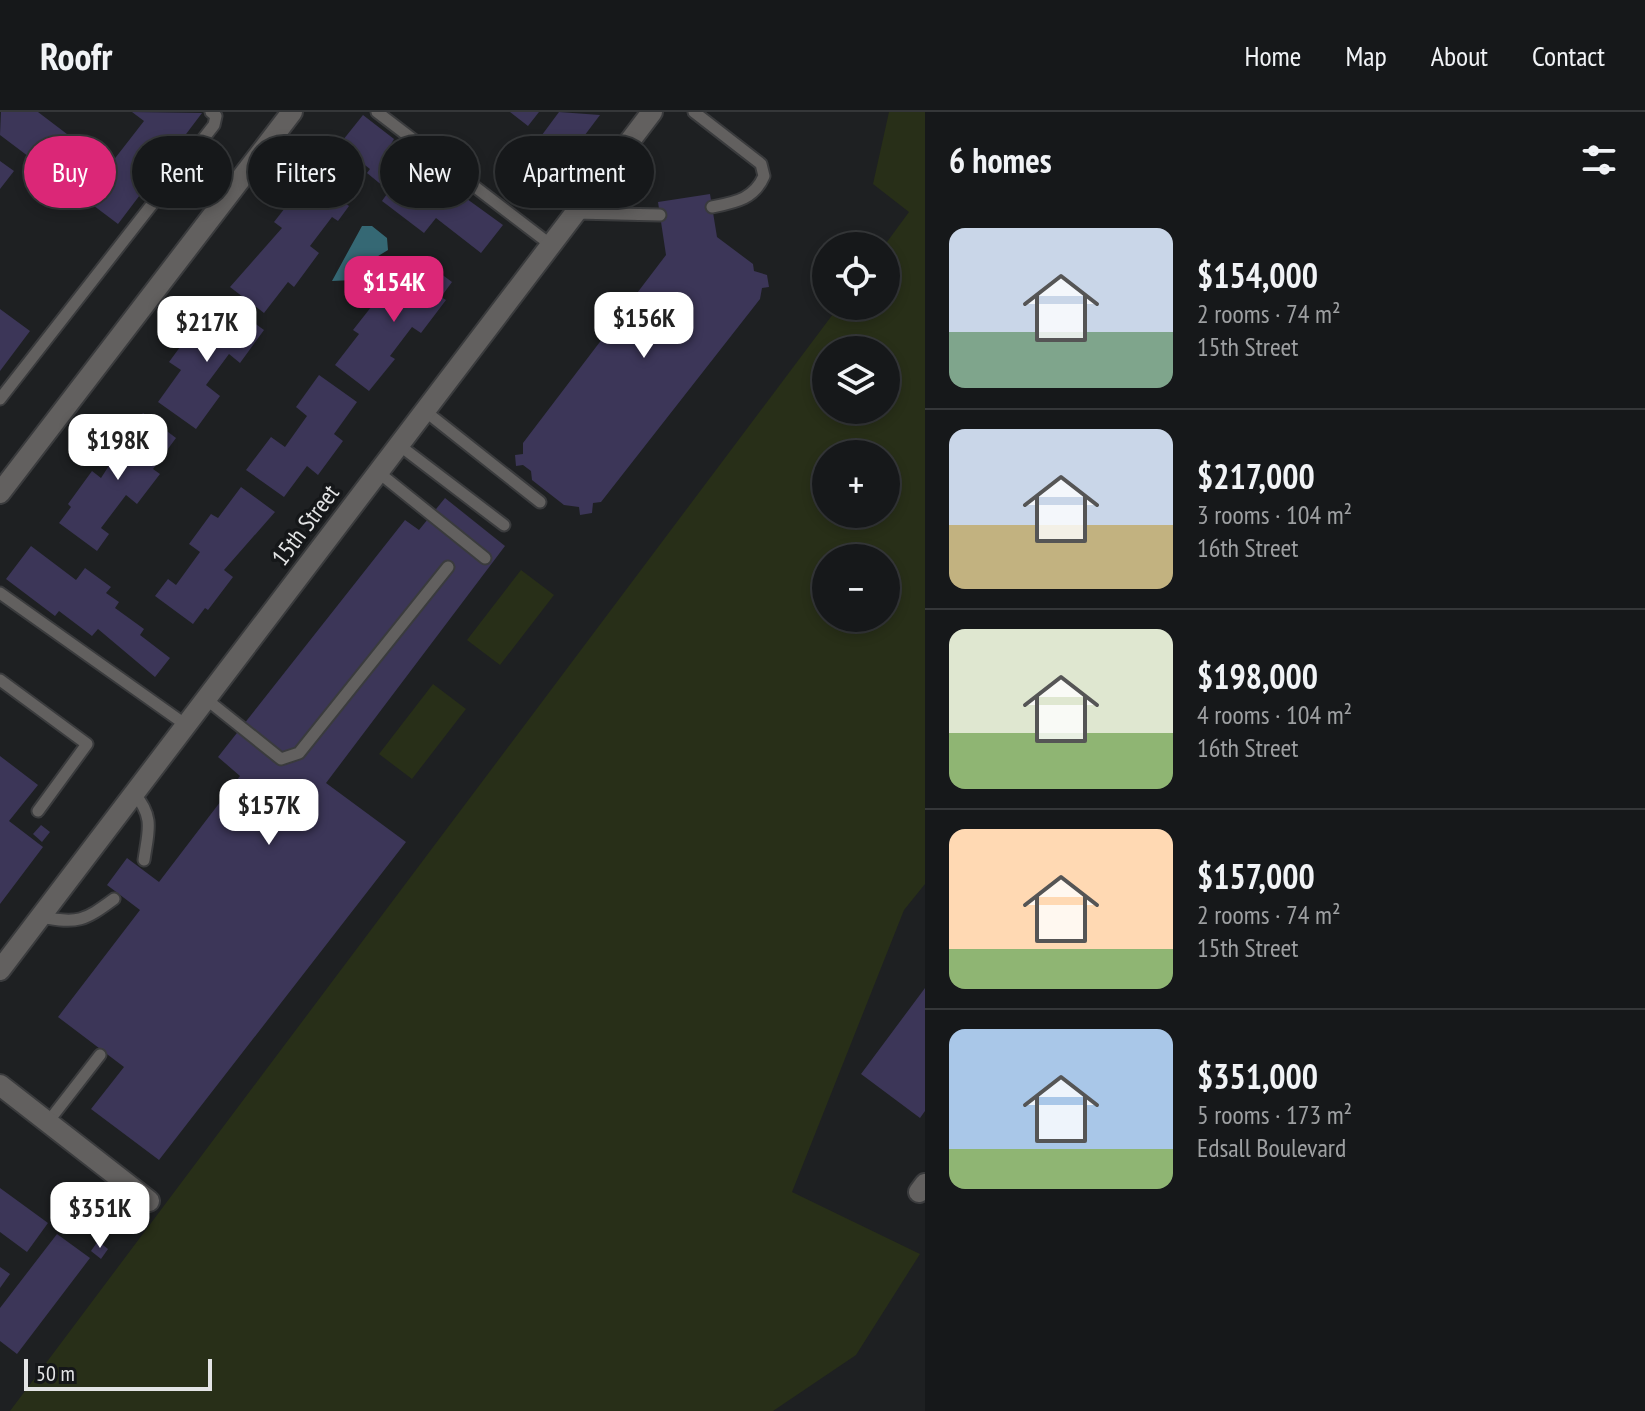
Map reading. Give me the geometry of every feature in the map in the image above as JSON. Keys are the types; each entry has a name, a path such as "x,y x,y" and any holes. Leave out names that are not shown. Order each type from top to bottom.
{"street":[{"path":"0,493 292,112"},
{"name":"15th Street","path":"0,970 652,112"},
{"path":"0,1085 149,1201"}],"lane":[{"path":"0,399 214,125 216,116 211,112"},
{"path":"377,112 551,245"},
{"path":"694,112 761,164 764,176 758,191 741,201 712,207"},
{"path":"575,213 660,215"},
{"path":"425,411 540,502"},
{"path":"399,445 504,525"},
{"path":"378,472 485,558"},
{"path":"206,699 281,759 299,753 448,567"},
{"path":"0,593 186,725"},
{"path":"0,680 87,744 38,811"},
{"path":"134,793 148,809 144,860"},
{"path":"41,917 69,922 86,920 114,899"},
{"path":"48,1122 100,1055"}],"green space":[{"path":"889,112 925,112 925,884 904,910 792,1192 920,1254 856,1355 773,1411 10,1411 812,342 812,424 900,424 900,336 816,336 828,320 900,320 900,232 894,232 909,212 873,184"},
{"path":"521,570 554,595 500,665 467,640"},
{"path":"433,684 466,709 412,779 379,754"}],"water":[{"path":"362,226 372,226 387,238 388,250 370,261 353,280 332,281"}],"building":[{"path":"1,112 38,112 70,136 24,136 24,153 0,135"},
{"path":"132,112 202,113 185,136 132,136 144,121"},
{"path":"510,112 539,112 528,126"},
{"path":"559,112 600,115 584,136 541,136"},
{"path":"363,115 390,136 380,136 380,184 367,173 370,169 364,164 364,136 346,136"},
{"path":"132,136 132,206 118,224 97,208 116,208 116,157"},
{"path":"0,161 14,171 0,189"},
{"path":"710,194 717,237 753,264 754,271 767,275 769,287 762,288 760,299 601,502 593,503 592,513 580,515 579,507 564,505 532,480 531,471 523,465 516,466 515,455 523,454 523,443 666,255 658,202"},
{"path":"285,208 348,208 338,221 332,217 310,246 319,253 294,287 288,282 264,313 230,287 282,228 274,222"},
{"path":"391,208 479,208 503,225 481,253 436,218 424,233"},
{"path":"417,256 452,282 441,297 446,300 421,333 412,327 390,356 395,359 369,391 335,365 359,334 353,330 379,297 388,304 411,275 406,271"},
{"path":"227,303 264,330 240,363 229,354 206,385 220,396 196,429 158,402 181,370 169,362 194,328 204,335"},
{"path":"0,309 30,331 0,371"},
{"path":"319,375 357,402 334,434 343,441 318,475 307,466 284,497 246,470 271,437 285,447 307,416 296,407"},
{"path":"143,413 176,438 153,469 160,474 137,504 126,495 101,528 109,534 97,551 59,523 71,507 68,504 92,471 101,478"},
{"path":"241,487 275,512 224,570 233,577 193,624 155,596 168,579 176,585 200,552 189,544 211,514 218,518"},
{"path":"445,498 505,546 326,783 406,842 159,1160 91,1109 124,1067 58,1017 140,910 107,885 127,858 159,882 240,776 218,757 405,520 419,530"},
{"path":"31,546 76,580 85,568 111,587 106,593 119,602 115,608 144,629 140,635 170,658 155,677 98,629 92,636 59,611 55,616 6,579"},
{"path":"0,756 38,785 9,821 43,847 0,904"},
{"path":"41,825 50,832 42,842 33,834"},
{"path":"925,988 925,1111 920,1118 861,1074"},
{"path":"0,1188 48,1223 27,1252 0,1232"},
{"path":"57,1234 90,1258 17,1354 0,1341 0,1308"},
{"path":"98,1241 108,1249 101,1259 91,1251"},
{"path":"0,1267 10,1274 0,1288"}]}
